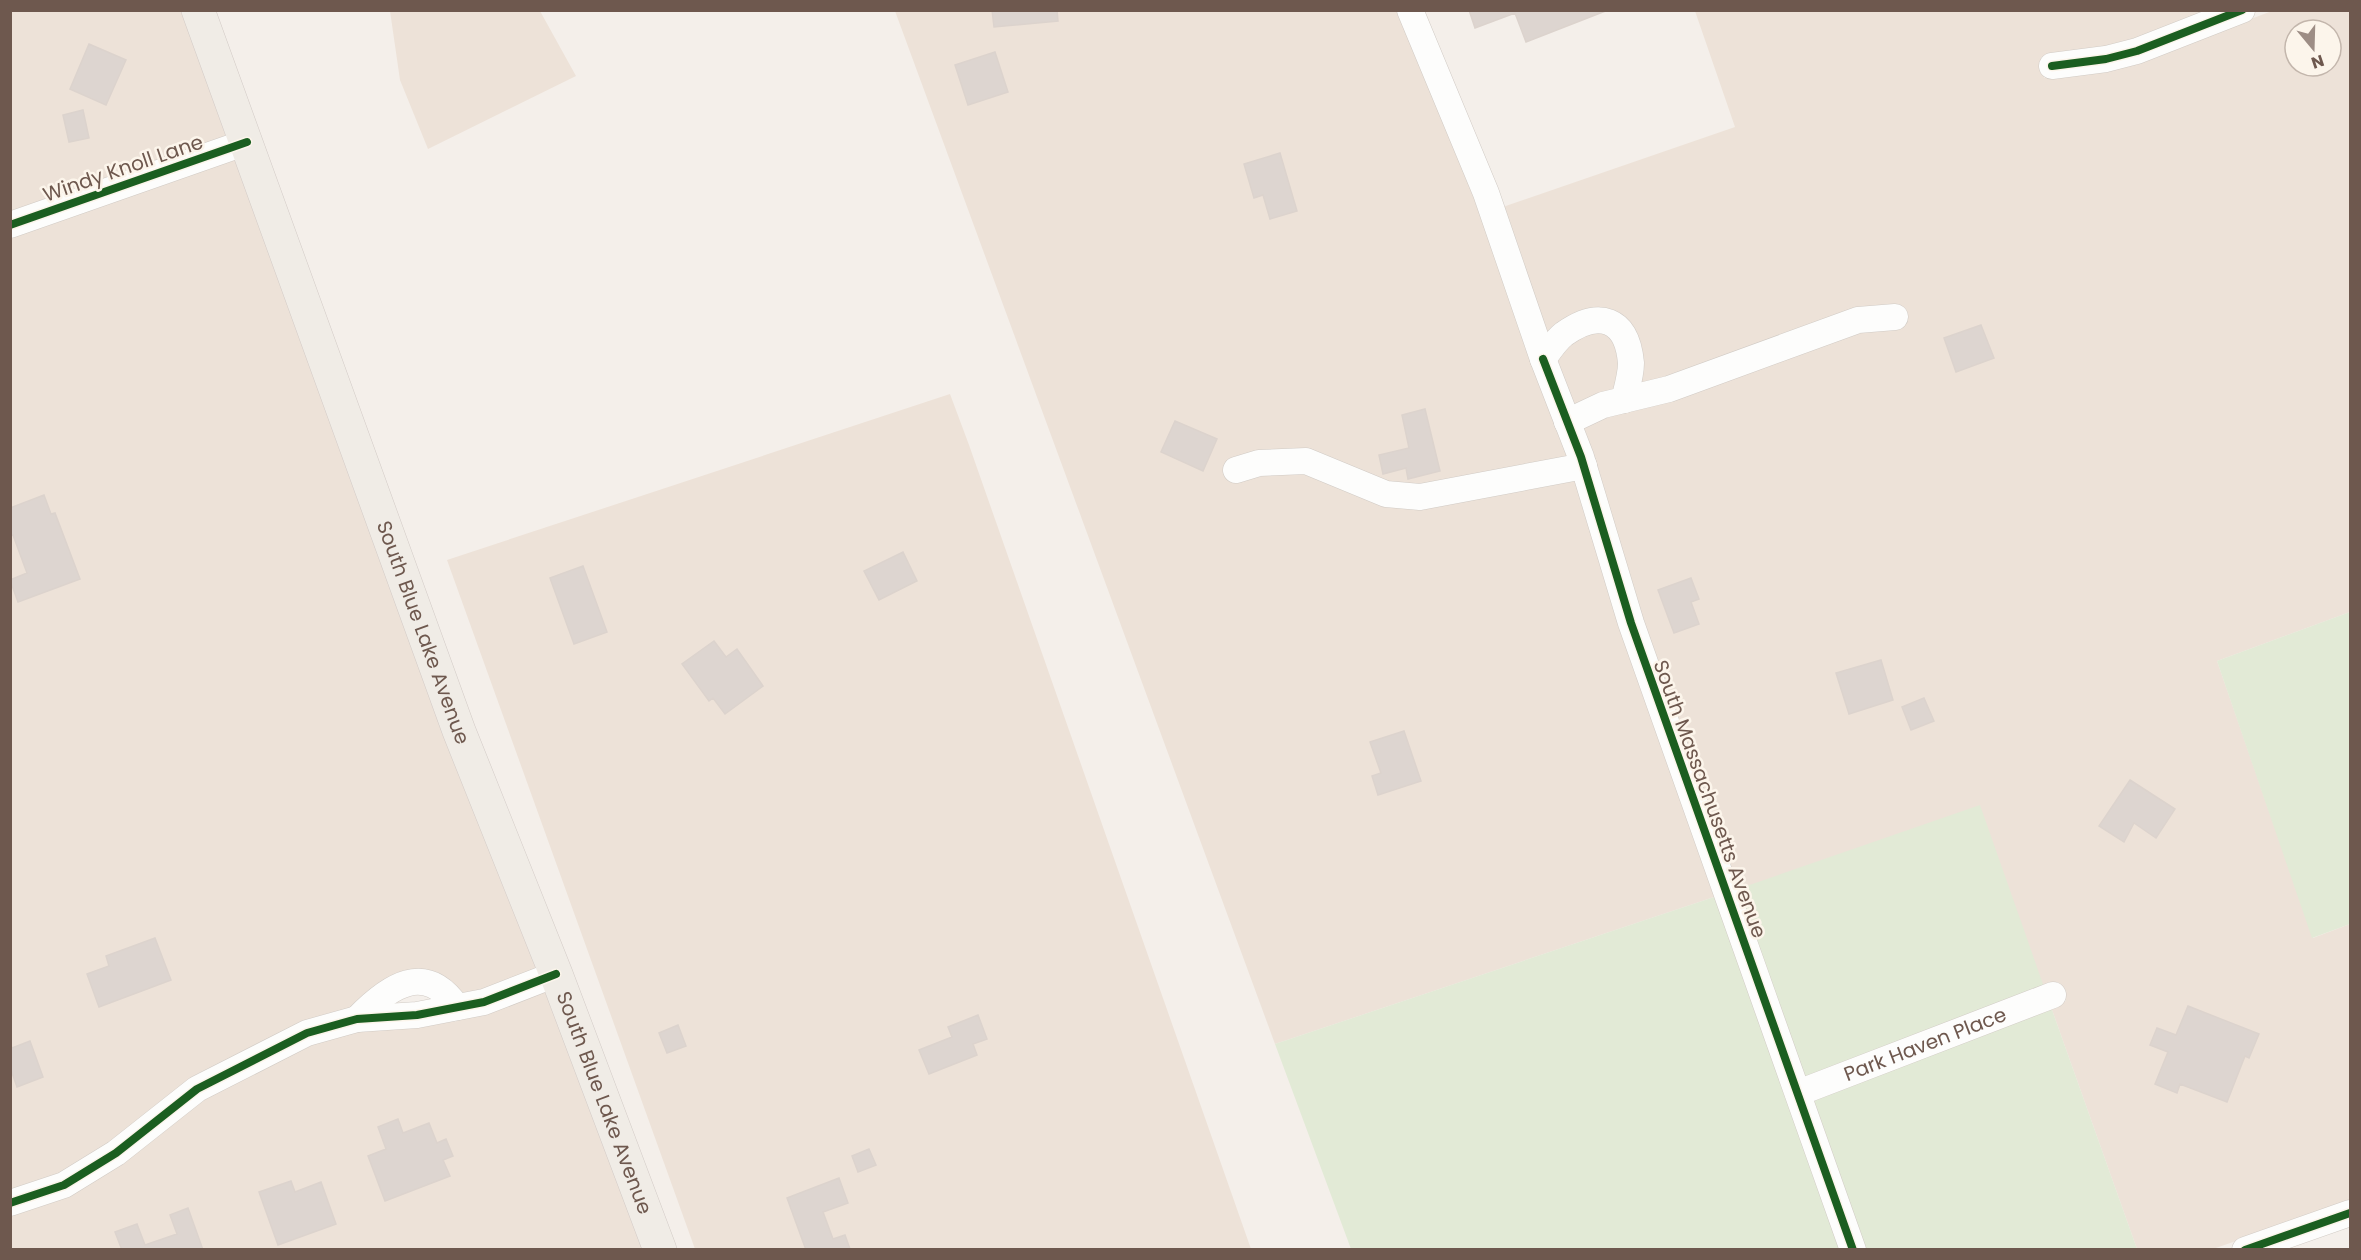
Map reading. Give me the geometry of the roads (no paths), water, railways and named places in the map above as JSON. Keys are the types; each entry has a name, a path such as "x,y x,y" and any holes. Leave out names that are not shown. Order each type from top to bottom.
{"main road":[{"name":"South Blue Lake Avenue","path":"198,10 455,721 556,974 660,1250"}],"street":[{"name":"South Massachusetts Avenue","path":"1410,10 1486,193 1543,359 1584,465 1631,623 1853,1250"},
{"path":"2052,66 2106,60 2137,51 2242,10"},
{"name":"Windy Knoll Lane","path":"10,225 247,142"},
{"path":"1568,422 1603,405 1669,389 1858,320 1895,317"},
{"path":"1543,359 1562,336 1578,326 1593,321 1614,322 1626,342 1631,365 1624,400"},
{"path":"1236,470 1269,462 1306,461 1386,494 1420,496 1584,465"},
{"path":"10,1203 64,1185 116,1153 197,1089 307,1033 357,1019 417,1016 484,1002 556,974"},
{"path":"357,1019 382,996 416,981 428,981 438,986 457,1008"},
{"name":"Park Haven Place","path":"1797,1093 2053,995"},
{"path":"2245,1250 2350,1213"}]}
